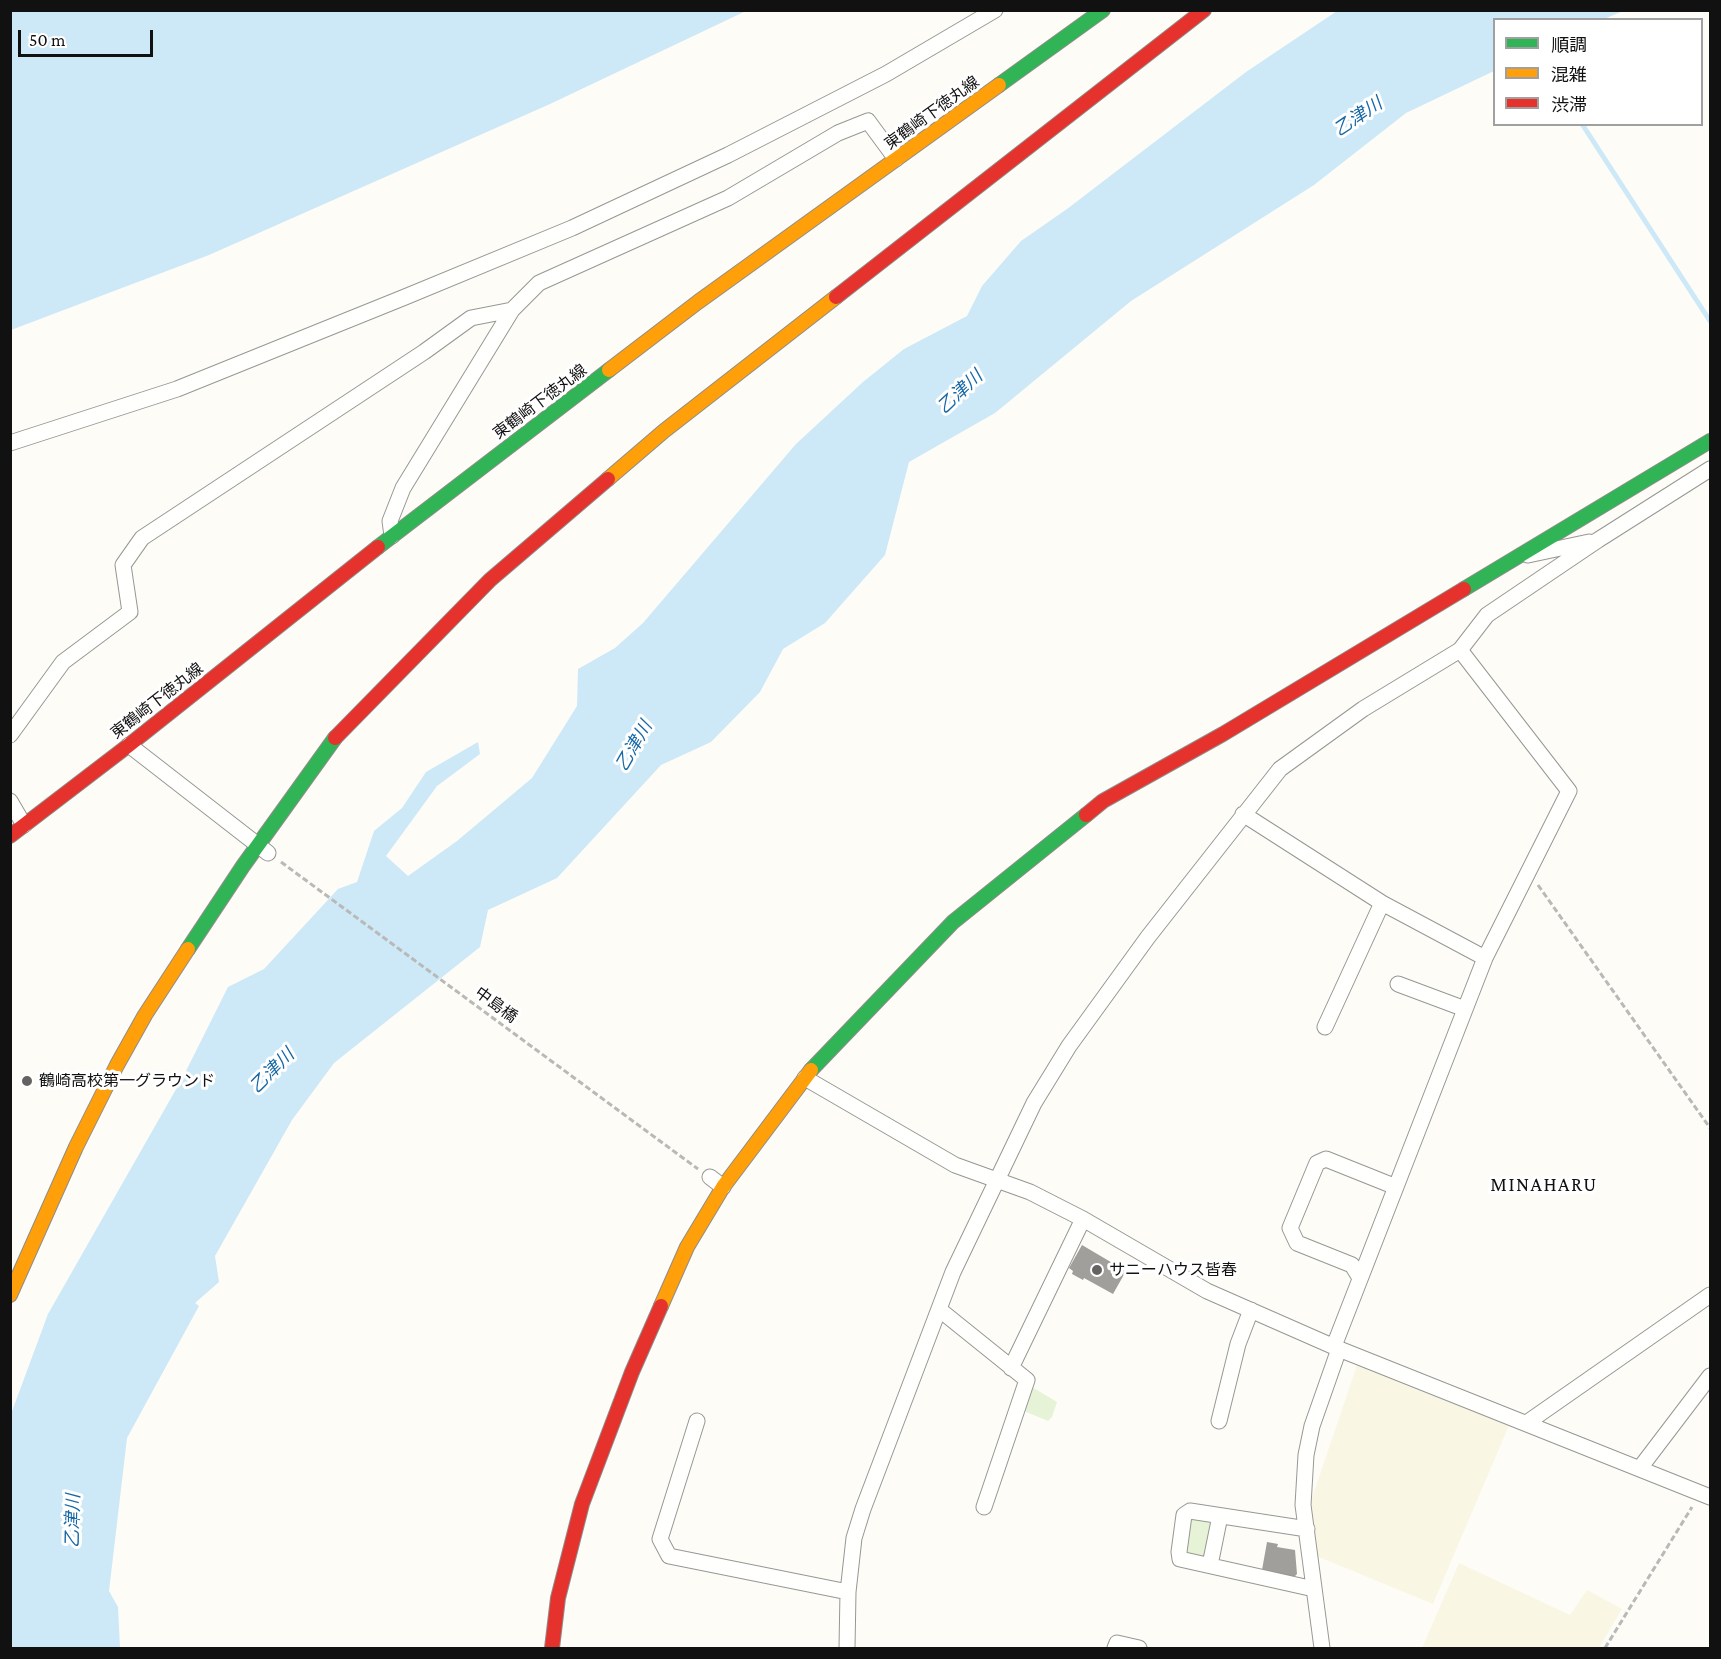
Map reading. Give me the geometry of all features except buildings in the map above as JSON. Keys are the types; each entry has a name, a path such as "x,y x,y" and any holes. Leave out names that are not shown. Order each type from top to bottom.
{"street":[{"path":"10,443 177,389 572,228 728,155 854,90 995,10"},
{"name":"東鶴崎下徳丸線","path":"10,836 129,745 392,536 698,302 1103,10"},
{"path":"10,1295 76,1147 145,1015 263,849 340,732 490,580 664,431 1204,10"},
{"path":"392,536 390,521 403,488 512,310 538,283 728,198 838,133 868,121 896,159"},
{"path":"10,735 63,662 130,612 123,565 142,538 471,318 512,310"},
{"path":"552,1648 558,1598 582,1504 632,1372 687,1247 723,1187 811,1070 953,922 1103,801 1223,734 1710,441"},
{"path":"847,1648 848,1593 854,1538 953,1272 1034,1103 1069,1047 1148,937 1280,769 1363,710 1460,650 1487,615 1598,540 1710,469"},
{"path":"1512,559 1598,540"},
{"path":"1322,1648 1303,1505 1306,1455 1316,1410 1360,1278 1485,958 1569,791 1460,650"},
{"path":"129,745 263,849"},
{"path":"10,801 24,825"},
{"path":"1243,814 1382,903 1485,958"},
{"path":"1325,1027 1382,903"},
{"path":"1398,984 1465,1010"},
{"path":"805,1078 956,1165 1030,1191 1083,1219 1207,1292 1336,1347 1706,1495"},
{"path":"1360,1278 1352,1265 1297,1244 1290,1228 1317,1163 1326,1159 1396,1187"},
{"path":"710,1177 723,1187"},
{"path":"1011,1368 1083,1219"},
{"path":"1528,1422 1710,1295"},
{"path":"940,1310 1027,1380 984,1507"},
{"path":"1219,1421 1238,1344 1251,1310"},
{"path":"1640,1468 1710,1376"},
{"path":"697,1421 660,1539 669,1556 848,1593"},
{"path":"1307,1528 1190,1511 1184,1515 1179,1552 1180,1559 1314,1589"},
{"path":"1210,1565 1220,1516"},
{"path":"1115,1648 1118,1643 1139,1648"}],"path":[{"name":"中島橋","path":"263,849 710,1177"},
{"path":"1530,872 1710,1128"},
{"path":"1605,1648 1706,1495"}],"shaded area":[{"path":"1357,1365 1510,1423 1433,1604 1314,1555 1309,1507"},
{"path":"1459,1563 1570,1615 1587,1590 1622,1609 1599,1648 1422,1648"}],"green space":[{"path":"1032,1387 1057,1402 1052,1417 1048,1421 1024,1411"},
{"path":"1189,1518 1209,1520 1213,1525 1207,1555 1201,1559 1189,1556 1185,1551"}],"water":[{"path":"11,10 746,11 550,104 209,255 11,330"},
{"name":"乙津川","path":"1337,11 1623,11 1606,18 1493,18 1493,71 1406,113 1314,185 1131,301 995,413 909,462 885,555 825,623 783,649 760,692 711,742 661,765 557,878 488,910 480,947 334,1063 292,1120 215,1256 219,1282 195,1303 199,1306 127,1438 109,1591 118,1607 120,1648 11,1648 11,1414 48,1314 183,1077 228,987 264,969 338,889 357,882 374,831 402,808 426,772 478,742 480,754 437,786 386,856 408,876 457,841 532,778 577,706 578,669 615,648 643,623 796,444 863,382 904,349 967,316 982,286 1021,241 1067,209 1246,72"}],"waterway":[{"path":"1583,126 1710,321"}],"traffic: fast":[{"path":"999,85 1103,10"},
{"path":"378,547 609,370"},
{"path":"1464,589 1710,441"},
{"path":"188,949 243,866 335,738"},
{"path":"811,1070 953,922 1086,815"}],"traffic: slow":[{"path":"609,370 698,302 999,85"},
{"path":"608,479 664,431 836,297"},
{"path":"10,1295 76,1147 117,1065 145,1015 188,949"},
{"path":"661,1306 687,1247 723,1187 811,1070"}],"traffic: jam":[{"path":"836,297 1204,10"},
{"path":"335,738 490,580 608,479"},
{"path":"10,836 129,745 378,547"},
{"path":"1086,815 1103,801 1223,734 1464,589"},
{"path":"552,1648 558,1598 582,1504 632,1372 661,1306"}],"place":[{"name":"鶴崎高校第一グラウンド","path":"27,1081"},
{"name":"サニーハウス皆春","path":"1097,1270"}],"district":[{"name":"MINAHARU","path":"1544,1185"}]}
